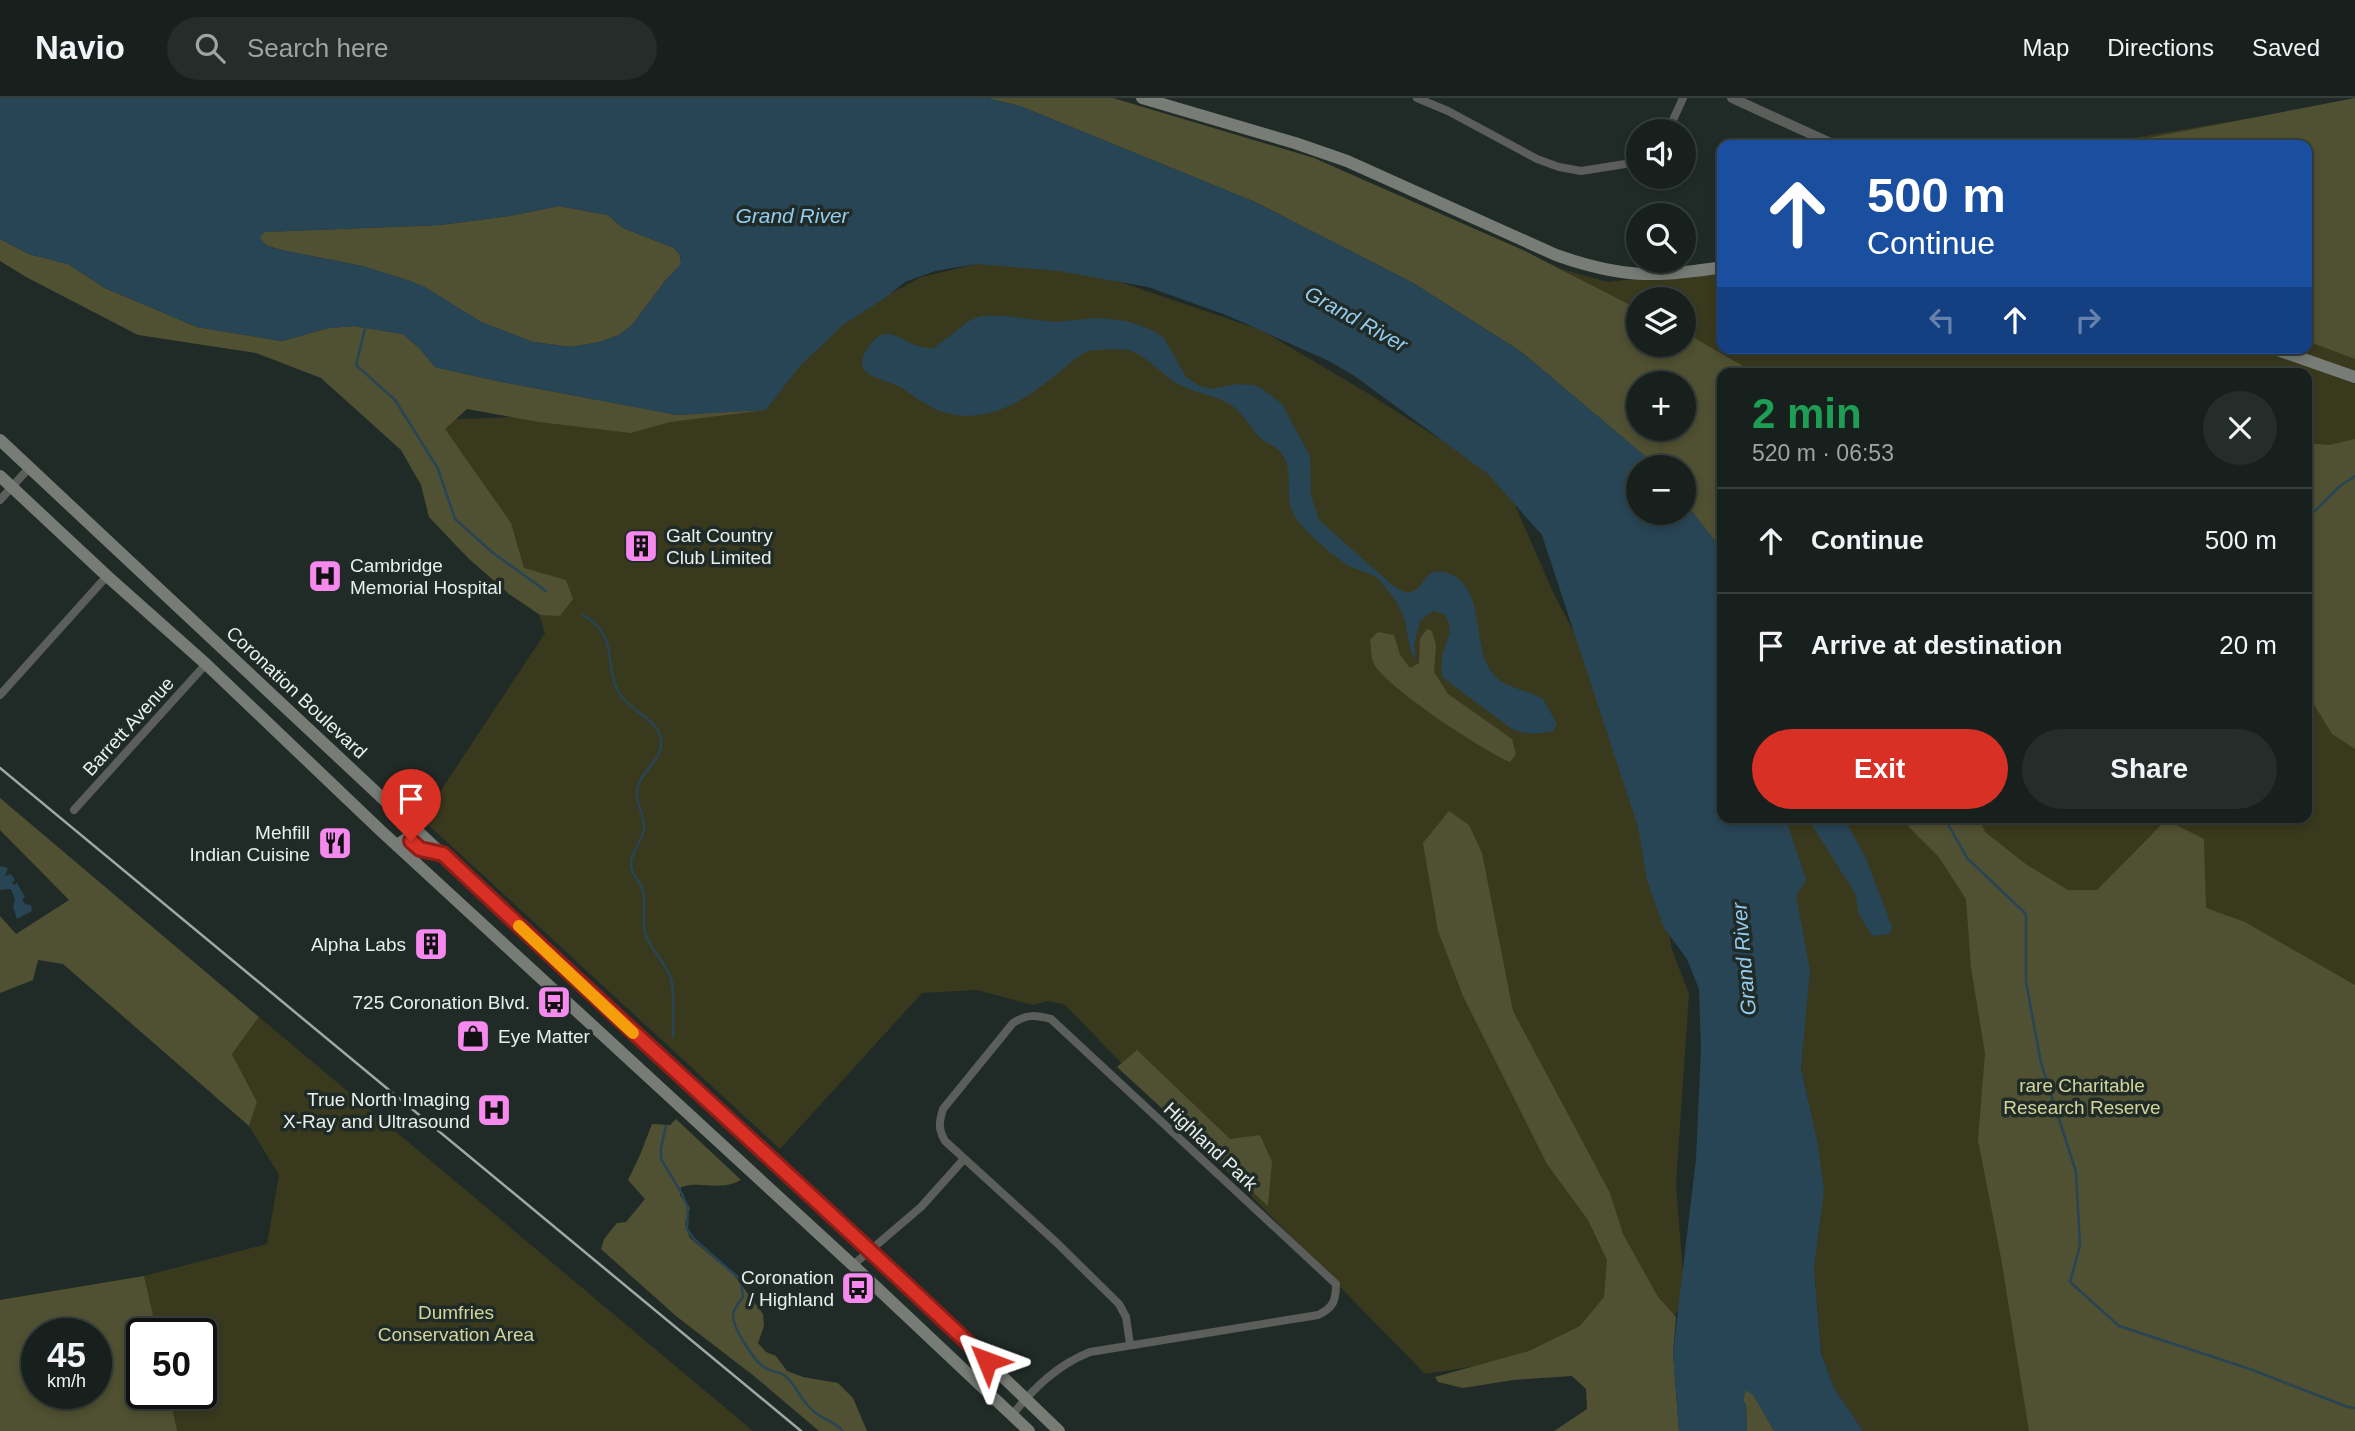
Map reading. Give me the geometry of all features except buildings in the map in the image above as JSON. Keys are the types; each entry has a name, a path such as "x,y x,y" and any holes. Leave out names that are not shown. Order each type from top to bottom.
{"main road":[{"path":"1142,98 1295,142 1347,161 1556,255 1589,267 1630,274 1675,275 1717,269"},
{"path":"2289,354 2355,377"},
{"name":"Coronation Boulevard","path":"0,440 729,1121 871,1250 1059,1431"},
{"path":"0,476 206,664 397,845 645,1076 714,1136 1029,1431"},
{"path":"397,845 406,839 420,849 443,854"},
{"path":"714,1136 729,1121"}],"street":[{"path":"1417,98 1448,111 1537,159 1559,167 1581,171 1626,164"},
{"path":"1673,119 1683,98"},
{"path":"1732,98 1824,140"},
{"path":"0,500 30,467"},
{"path":"0,695 107,576"},
{"name":"Barrett Avenue","path":"74,810 206,664"},
{"name":"Highland Park","path":"1012,1415 1055,1370 1071,1359 1090,1352 1130,1344 1318,1315 1335,1303 1336,1284 1051,1019 1035,1015 1023,1016 1013,1023 943,1109 939,1123 940,1132 945,1141 1057,1243 1119,1304 1126,1317 1130,1344"},
{"path":"853,1265 920,1207 964,1159"}],"green space":[{"path":"987,98 1113,98 1314,158 1525,251 1626,303 1626,357 1696,357 1696,339 1717,351 1717,354 1722,354 1746,368 1717,368 1717,544 1696,516 1696,455 1644,455 1627,441 1696,441 1696,371 1626,371 1626,440 1520,351 1413,283 1255,202 1020,106"},
{"path":"2355,98 2355,359 2312,343 2312,140 2138,140"},
{"name":"rare Charitable Research Reserve","path":"2355,100 2355,1431 1863,1431 1834,1388 1821,1353 1814,1268 1820,1222 1808,1099 1801,1068 1803,1044 1771,823 2312,823 2312,368 1717,368 1717,586 1693,525 1696,525 1696,455 1644,455 1639,441 1696,441 1696,371 1626,371 1626,400 1588,284 1561,269 1608,282 1717,270 1717,354 2312,354 2312,140 2122,140"},
{"path":"559,206 608,215 623,228 674,248 680,255 681,264 633,324 619,335 600,342 571,347 533,342 481,322 410,281 362,266 281,250 266,245 259,238 264,232 440,225"},
{"path":"0,239 29,254 68,264 105,288 197,327 282,341 328,328 354,326 403,334 435,367 497,381 677,415 766,410 670,422 631,433 539,422 467,409 445,429 511,523 524,568 566,580 573,599 560,616 540,615 509,594 468,558 429,517 421,485 401,450 321,378 256,353 138,335 0,261"},
{"path":"977,264 1070,265 1261,330 1369,394 1504,480 1553,592 1642,762 1672,950 1689,994 1676,1184 1685,1299 1661,1338 1425,1374 1064,1004 1047,1001 1033,1005 977,990 922,993 780,1149 422,819 545,633 524,568 436,420 542,416 827,328 921,277"},
{"path":"2355,439 2355,749 2332,734 2312,701 2312,444 2329,445"},
{"path":"1427,629 1432,631 1436,645 1434,672 1448,694 1512,739 1516,754 1510,762 1458,732 1414,701 1380,672 1373,662 1370,640 1378,632 1394,635 1400,655 1410,668 1419,663 1420,639"},
{"path":"0,798 259,1017 232,1054 257,1102 249,1126 63,964 38,960 33,980 0,993 0,916 16,934 69,900 0,830"},
{"path":"1449,811 1469,825 1482,853 1513,1011 1610,1193 1623,1234 1658,1297 1676,1317 1673,1353 1679,1431 1554,1431 1587,1409 1586,1389 1572,1376 1513,1380 1463,1388 1438,1382 1435,1377 1529,1351 1580,1326 1604,1297 1607,1260 1588,1220 1547,1164 1463,996 1438,931 1423,843"},
{"path":"1905,823 1981,823 1985,832 2027,865 2068,890 2097,890 2163,823 2172,823 2204,839 2206,908 2245,922 2355,985 2355,1431 2029,1431 2001,1258 1978,1140 1985,1053 1971,968 1966,899 1938,856"},
{"name":"Dumfries Conservation Area","path":"259,1017 753,1431 0,1431 0,1300 144,1276 267,1244 279,1175 249,1126 257,1102 232,1054"},
{"path":"1137,1050 1230,1139 1260,1135 1272,1162 1268,1206 1117,1067"},
{"path":"676,1119 741,1180 718,1186 681,1187 680,1195 690,1208 685,1224 690,1238 734,1275 763,1314 764,1326 758,1343 766,1352 776,1356 787,1371 803,1377 838,1383 853,1398 867,1431 819,1431 754,1376 676,1316 601,1249 604,1239 617,1223 626,1222 645,1199 628,1180 652,1124 670,1125"},
{"path":"144,1276 154,1318 126,1318 126,1409 172,1409 177,1431 0,1431 0,1300"},
{"path":"1745,1389 1754,1395 1774,1431 1747,1431 1746,1405 1743,1401"}],"water":[{"name":"Grand River","path":"0,98 987,98 1020,106 1255,202 1413,283 1520,351 1644,455 1626,455 1626,525 1696,525 1696,516 1717,544 1717,823 1788,823 1806,880 1796,896 1810,970 1801,1068 1818,1145 1824,1191 1814,1268 1821,1353 1834,1388 1863,1431 1774,1431 1754,1396 1746,1390 1743,1401 1746,1405 1747,1431 1679,1431 1673,1353 1696,1159 1701,1049 1699,989 1687,959 1664,928 1647,880 1638,827 1542,535 1488,474 1356,377 1329,361 1226,315 1148,287 1058,271 977,264 935,271 905,282 843,325 799,367 766,410 677,415 435,367 403,334 354,326 328,328 282,341 197,327 105,288 68,264 29,254 0,239","holes":["559,206 608,215 623,228 674,248 680,255 681,264 633,324 619,335 600,342 571,347 533,342 481,322 425,287 410,281 362,266 281,250 266,245 260,238 264,232 440,225"]},
{"path":"981,316 1054,322 1098,318 1127,321 1150,329 1164,338 1186,377 1200,386 1212,389 1237,384 1261,388 1282,404 1310,456 1311,496 1319,520 1391,584 1403,591 1414,591 1433,572 1446,573 1460,580 1473,601 1483,655 1488,666 1495,676 1506,684 1543,699 1557,724 1553,731 1532,733 1512,729 1442,677 1443,653 1450,632 1444,614 1433,611 1420,621 1414,644 1416,660 1401,611 1383,584 1373,575 1351,567 1337,558 1296,518 1290,503 1287,464 1282,454 1259,437 1231,405 1180,385 1135,353 1129,350 1088,351 1019,401 1005,408 975,416 937,410 902,388 872,376 863,367 862,360 866,351 874,340 882,335 897,336 923,347 934,348 969,321"},
{"path":"1811,823 1846,823 1865,856 1892,927 1890,934 1872,936 1859,914 1855,893"},
{"path":"0,866 8,868 5,876 11,874 15,880 12,883 17,883 25,897 22,899 25,904 31,905 32,911 17,919 11,889 0,890"}],"waterway":[{"path":"366,325 356,365 395,400 438,469 455,519 493,553 546,591"},
{"path":"2312,512 2355,476"},
{"path":"583,615 602,632 619,693 655,726 661,740 660,752 638,787 637,799 644,827 631,866 644,896 645,933 671,979 673,1037"},
{"path":"1947,823 1967,858 2026,914 2026,982 2041,1063 2076,1172 2080,1246 2070,1282 2119,1326 2247,1368 2355,1408"},
{"path":"666,1126 661,1159 688,1208 687,1229 694,1239 741,1280 743,1297 733,1316 745,1344 760,1364 784,1375 811,1409 843,1431"}],"railway":[{"path":"0,768 801,1431"}],"slow traffic":[{"path":"519,926 633,1033"}],"place":[{"name":"Galt Country Club Limited","path":"641,546"},
{"name":"Cambridge Memorial Hospital","path":"325,576"},
{"name":"Mehfill Indian Cuisine","path":"335,843"},
{"name":"Alpha Labs","path":"431,944"},
{"name":"725 Coronation Blvd.","path":"554,1002"},
{"name":"Eye Matter","path":"473,1036"},
{"name":"True North Imaging X-Ray and Ultrasound","path":"494,1110"},
{"name":"Coronation / Highland","path":"858,1288"}],"route":[{"path":"411,841 420,849 443,854 663,1061 871,1250 987,1361"}]}
